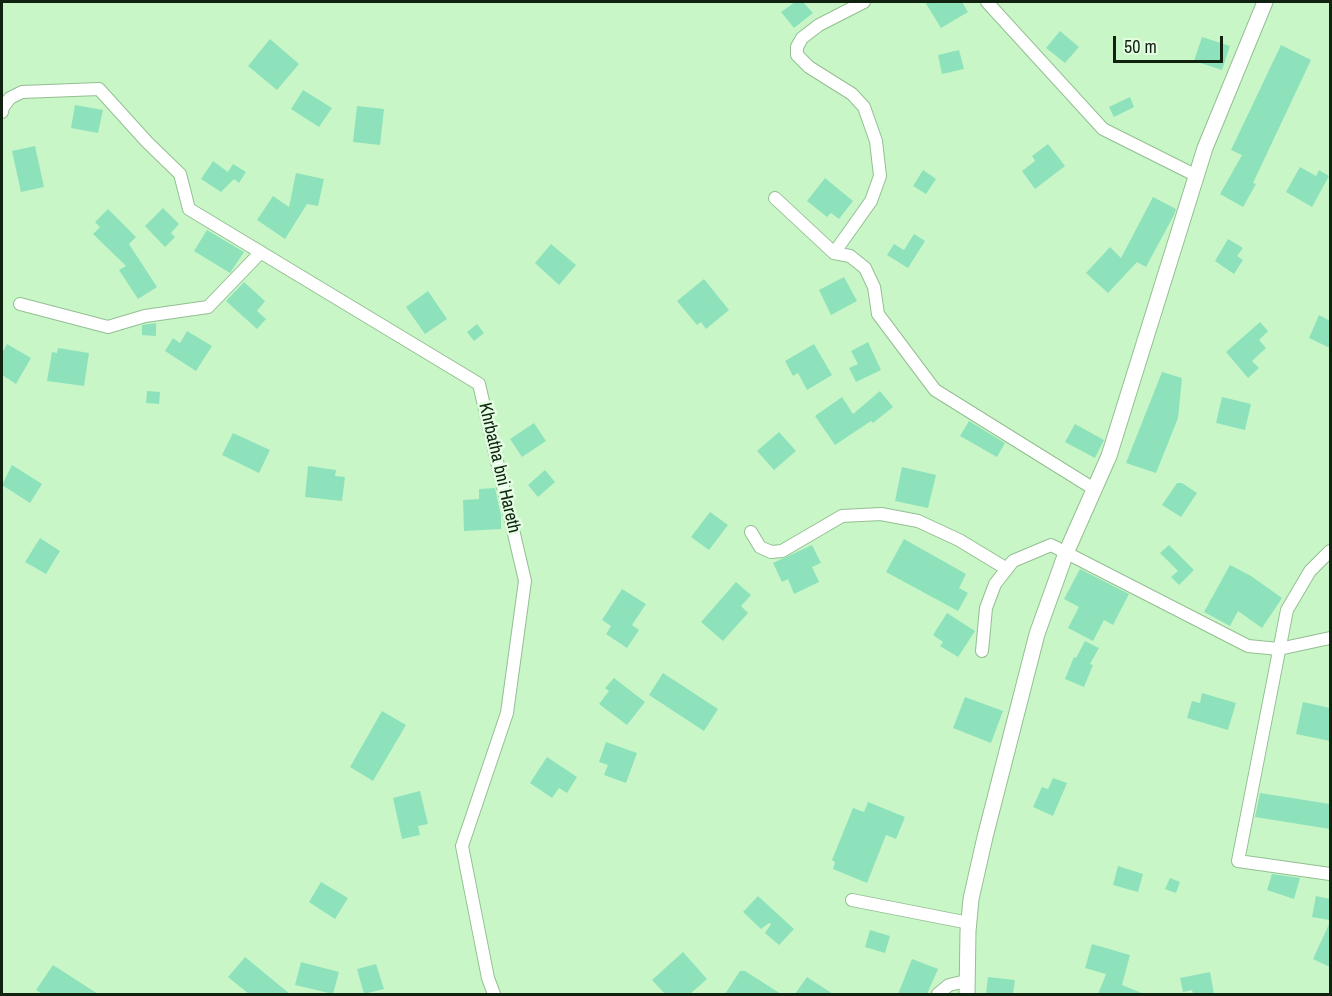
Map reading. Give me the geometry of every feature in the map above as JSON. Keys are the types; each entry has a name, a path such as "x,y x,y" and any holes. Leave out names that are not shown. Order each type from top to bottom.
{"street":[{"path":"834,253 871,201 880,176 876,141 864,107 852,94 809,67 797,55 797,47 802,38 819,25 864,2"},
{"path":"987,2 1103,129 1197,176"},
{"path":"938,994 949,984 966,988 971,899 1037,634 1066,553 1109,456 1205,148 1265,2"},
{"name":"Khrbatha bni Hareth","path":"2,112 10,98 22,92 99,89 147,142 180,174 189,209 479,384 525,580 507,712 462,846 488,978 494,994"},
{"path":"775,198 834,253 850,256 865,268 874,287 878,314 935,390 1094,489"},
{"path":"20,304 108,327 145,316 208,307 261,252"},
{"path":"751,532 760,547 771,552 782,551 842,516 881,514 918,521 959,540 1007,569"},
{"path":"982,651 986,608 995,584 1013,561 1051,545 1248,646 1279,649 1330,638"},
{"path":"1330,550 1310,571 1287,610 1238,861 1330,874"},
{"path":"852,900 969,923"}],"building":[{"path":"795,2 803,2 813,13 794,28 781,12"},
{"path":"925,2 962,2 968,12 941,28"},
{"path":"1060,31 1079,47 1065,63 1046,48"},
{"path":"1202,37 1230,46 1222,70 1194,61"},
{"path":"270,39 299,64 277,90 248,66"},
{"path":"1281,45 1311,60 1253,183 1256,184 1243,207 1220,194 1242,155 1231,150"},
{"path":"959,50 964,69 942,74 938,55"},
{"path":"303,90 332,108 319,127 291,109"},
{"path":"1130,97 1134,107 1114,117 1109,107"},
{"path":"75,105 103,110 98,133 71,128"},
{"path":"357,106 384,109 380,145 353,142"},
{"path":"1048,144 1065,166 1035,189 1022,171 1035,161 1032,156"},
{"path":"35,146 44,187 21,192 12,151"},
{"path":"213,161 228,172 233,164 246,172 239,183 234,179 221,192 201,179"},
{"path":"1300,167 1316,176 1319,170 1329,176 1312,207 1286,192"},
{"path":"923,170 936,179 926,194 913,186"},
{"path":"296,173 324,179 318,206 307,204 285,239 257,220 273,196 289,207"},
{"path":"825,178 853,201 839,219 831,213 827,217 807,201"},
{"path":"1153,197 1176,209 1174,215 1146,267 1137,262 1108,293 1086,273 1110,247 1121,258"},
{"path":"163,208 179,224 171,233 175,237 165,247 145,226"},
{"path":"108,209 136,237 129,244 157,287 138,299 119,270 126,266 93,234 100,227 95,222"},
{"path":"207,230 244,252 230,273 194,251"},
{"path":"914,234 925,241 908,268 887,255 894,244 904,250"},
{"path":"1228,239 1243,248 1237,256 1243,260 1234,274 1215,261"},
{"path":"551,244 576,265 559,285 535,263"},
{"path":"844,277 857,301 831,315 819,290"},
{"path":"704,279 729,310 706,329 701,322 697,325 677,301"},
{"path":"244,282 265,301 257,311 266,319 257,329 226,301"},
{"path":"428,291 447,319 425,334 406,307"},
{"path":"1319,315 1330,321 1330,348 1309,338"},
{"path":"1260,322 1268,331 1259,340 1266,348 1252,361 1259,368 1248,378 1226,352"},
{"path":"156,323 156,336 142,335 142,325"},
{"path":"477,324 484,333 474,341 467,332"},
{"path":"187,331 212,346 196,371 165,351 173,338 180,343"},
{"path":"868,342 881,370 856,382 849,368 858,364 851,351"},
{"path":"7,344 31,358 16,384 2,375 2,353"},
{"path":"814,344 832,375 807,390 798,373 793,376 785,361"},
{"path":"58,348 89,353 84,386 47,381 52,352 57,353"},
{"path":"1162,372 1182,378 1178,418 1156,473 1126,463"},
{"path":"147,391 160,392 159,404 146,403"},
{"path":"880,391 893,407 873,423 871,421 835,445 815,416 842,397 853,414"},
{"path":"1222,397 1251,404 1245,430 1216,423"},
{"path":"969,421 1005,443 997,457 960,436"},
{"path":"534,423 546,441 522,457 510,439"},
{"path":"1075,424 1104,440 1095,458 1065,442"},
{"path":"779,432 796,451 774,470 757,451"},
{"path":"233,433 270,450 259,473 222,455"},
{"path":"12,465 42,484 30,503 2,485"},
{"path":"308,466 336,470 335,476 345,477 342,501 305,497"},
{"path":"902,467 936,475 928,508 895,501"},
{"path":"545,470 555,482 538,497 528,485"},
{"path":"1177,483 1182,483 1197,493 1181,517 1162,505"},
{"path":"495,488 501,515 501,529 464,531 463,500 479,499 479,489"},
{"path":"710,512 728,525 709,550 691,537"},
{"path":"40,538 60,551 46,574 25,562"},
{"path":"904,539 966,574 959,588 968,593 958,611 886,572"},
{"path":"812,545 821,563 812,567 819,582 794,594 788,579 782,582 773,563"},
{"path":"1169,545 1194,570 1179,585 1171,577 1178,571 1160,553"},
{"path":"1230,565 1251,576 1282,598 1262,628 1238,611 1230,626 1204,612"},
{"path":"1080,569 1129,594 1113,625 1104,620 1093,641 1068,628 1079,607 1064,599"},
{"path":"736,582 751,595 741,606 748,613 723,641 701,622"},
{"path":"622,589 646,604 632,625 639,630 627,648 606,634 611,626 602,620"},
{"path":"947,613 975,631 958,657 940,646 943,642 933,635"},
{"path":"1085,641 1099,648 1090,664 1093,665 1084,687 1065,679 1074,657 1076,658"},
{"path":"663,673 718,709 704,731 649,695"},
{"path":"614,678 645,702 627,725 599,704 609,691 605,688"},
{"path":"1202,693 1236,703 1228,730 1187,718 1192,701 1200,703"},
{"path":"965,697 1003,711 991,743 953,728"},
{"path":"1303,702 1330,708 1330,741 1296,734"},
{"path":"382,711 406,725 373,781 350,767"},
{"path":"606,742 637,753 626,783 604,775 608,765 599,762"},
{"path":"547,757 577,777 567,793 559,788 552,798 530,783"},
{"path":"1053,778 1067,783 1053,816 1033,807 1042,787 1048,789"},
{"path":"420,791 428,824 418,826 420,835 402,839 393,798"},
{"path":"1260,793 1330,804 1330,829 1255,817"},
{"path":"868,802 905,817 896,839 886,835 867,883 833,869 835,862 832,860 853,808 864,812"},
{"path":"1118,866 1143,874 1138,892 1113,885"},
{"path":"1272,874 1300,878 1294,899 1267,890"},
{"path":"1170,878 1180,882 1176,893 1165,889"},
{"path":"321,882 348,898 335,919 309,902"},
{"path":"758,896 794,929 779,945 765,933 771,924 761,929 743,912"},
{"path":"1316,896 1330,899 1330,920 1312,917"},
{"path":"1330,922 1330,967 1313,959"},
{"path":"870,930 890,936 885,953 865,947"},
{"path":"1092,944 1130,955 1122,985 1144,994 1098,994 1106,974 1085,968"},
{"path":"683,952 707,979 690,994 665,994 652,980"},
{"path":"245,957 290,994 249,994 228,977"},
{"path":"912,959 938,969 927,994 898,994"},
{"path":"301,962 339,972 333,994 295,985"},
{"path":"376,964 384,989 364,994 357,969"},
{"path":"53,965 98,994 42,994 36,990"},
{"path":"740,971 745,971 781,994 725,994"},
{"path":"1210,972 1214,994 1193,994 1192,990 1183,992 1180,978"},
{"path":"807,977 833,994 795,994"},
{"path":"988,977 1015,980 1013,994 986,994"}]}
